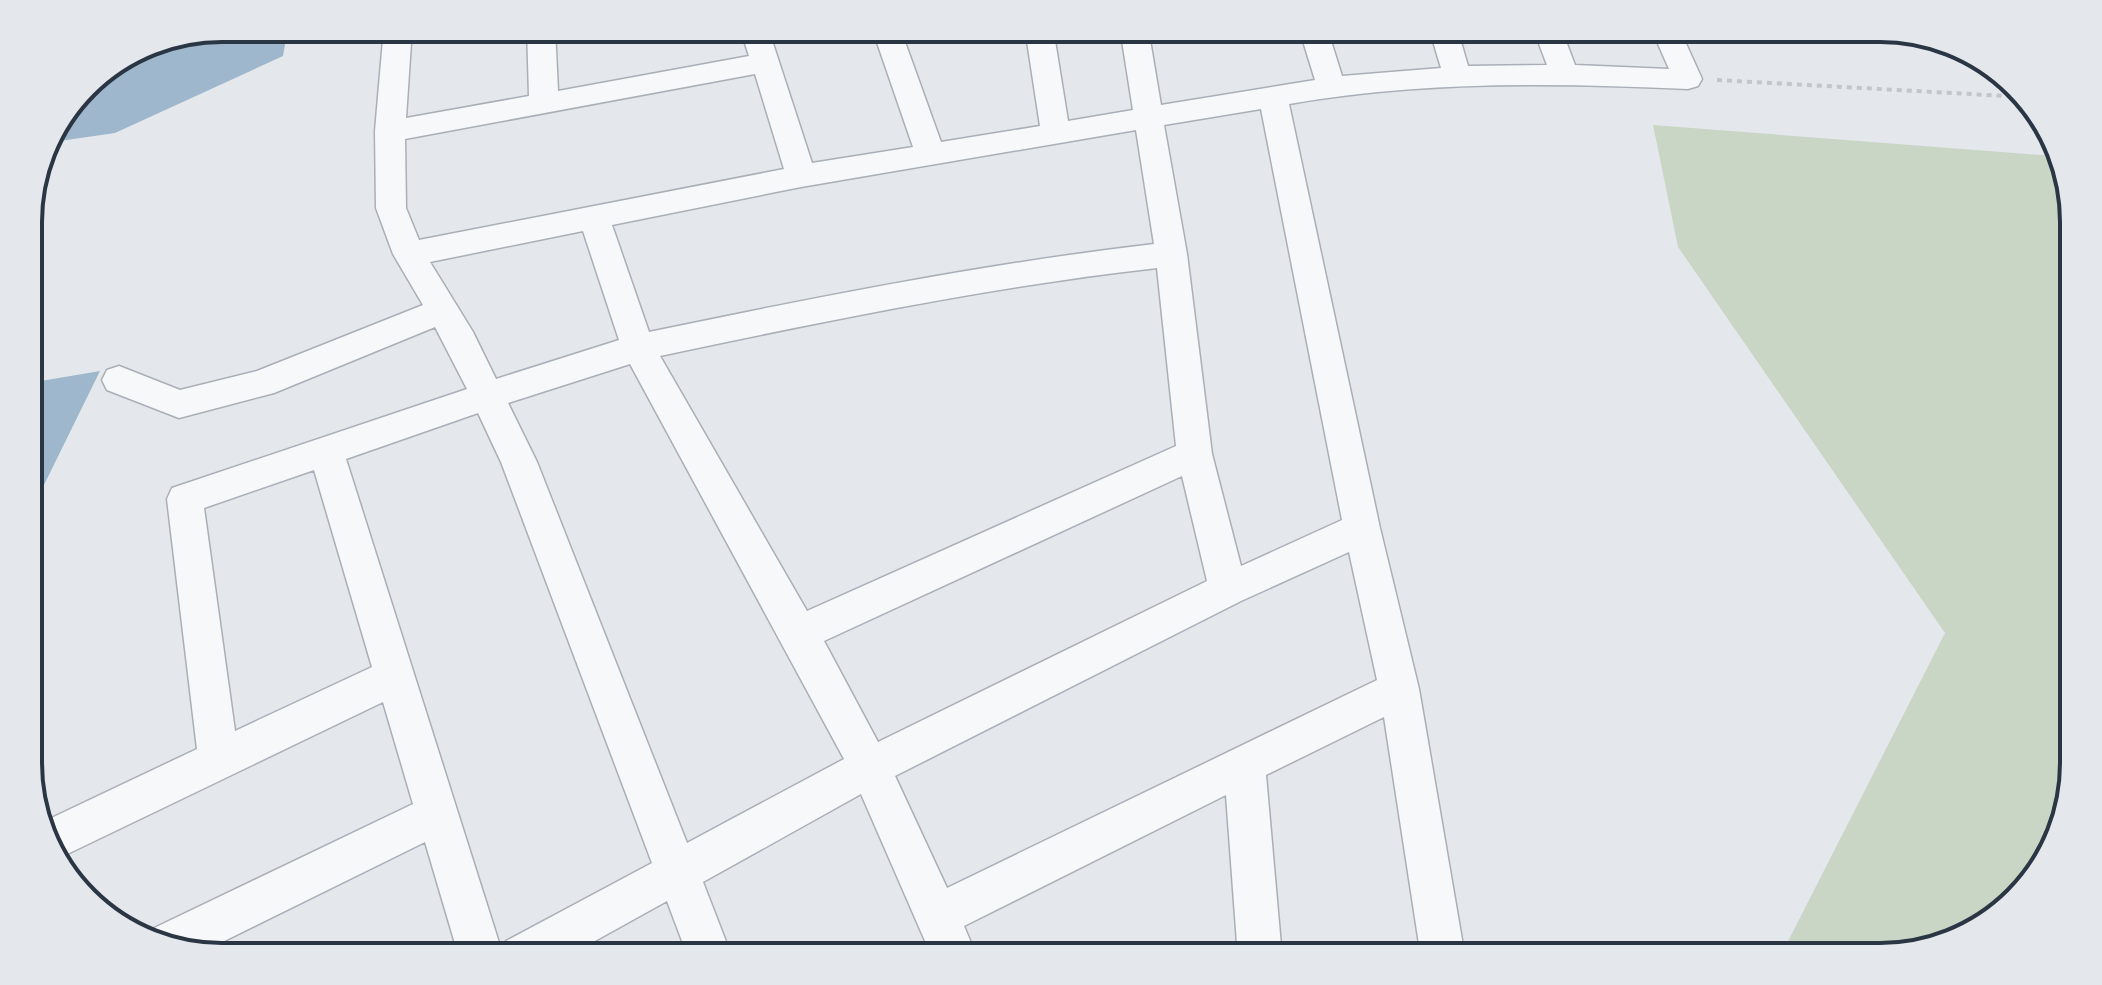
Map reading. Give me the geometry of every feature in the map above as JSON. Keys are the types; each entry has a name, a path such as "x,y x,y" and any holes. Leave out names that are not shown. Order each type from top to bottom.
{"street":[{"path":"397,42 390,131 391,208 409,254 487,393 519,462 705,943"},
{"path":"542,42 544,103"},
{"path":"758,42 801,176"},
{"path":"891,42 930,154"},
{"path":"1041,42 1055,131"},
{"path":"1136,42 1171,254 1194,454 1228,589"},
{"path":"1317,42 1331,87"},
{"path":"1447,42 1457,76"},
{"path":"1552,42 1565,74"},
{"path":"409,254 801,176 1331,87 1457,76 1565,74 1688,79 1671,42"},
{"path":"390,131 764,63"},
{"path":"1274,99 1362,528 1399,689 1441,943"},
{"path":"594,218 638,348 799,633 870,767 949,943"},
{"path":"219,760 185,499 487,393 638,348 979,279 1171,254"},
{"path":"119,380 179,404 262,383 443,310"},
{"path":"326,452 476,943"},
{"path":"799,633 1194,454"},
{"path":"548,943 870,767 1228,589 1362,528"},
{"path":"58,837 393,677"},
{"path":"937,916 1399,689"},
{"path":"1245,767 1259,943"},
{"path":"181,938 435,815"}],"path":[{"path":"1688,79 2008,96"}],"green space":[{"path":"1653,125 2047,155 2054,176 2060,222 2060,763 2057,798 2046,832 2023,872 1980,913 1938,933 1892,943 1787,943 1945,633 1678,247"}],"water":[{"path":"286,42 283,56 115,133 62,141 79,113 103,87 132,66 153,56 187,45"},
{"path":"100,371 42,488 42,381"}]}
